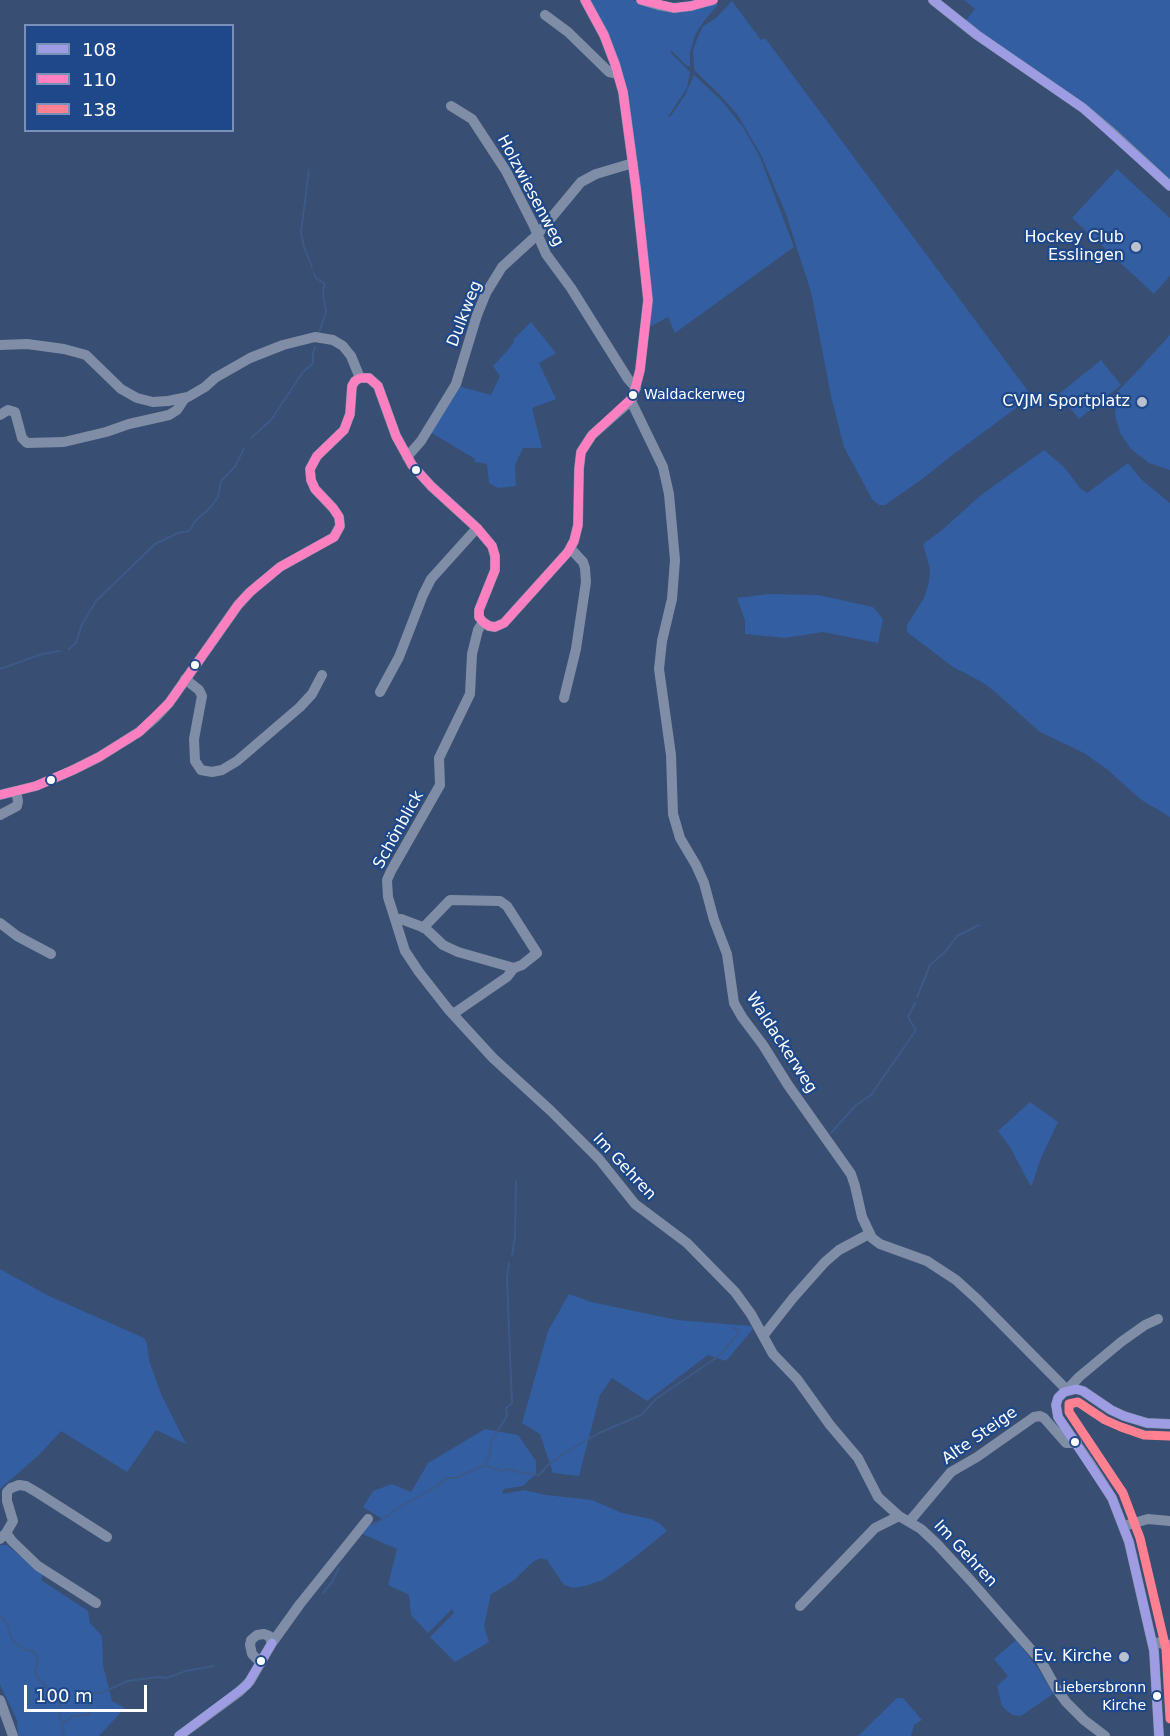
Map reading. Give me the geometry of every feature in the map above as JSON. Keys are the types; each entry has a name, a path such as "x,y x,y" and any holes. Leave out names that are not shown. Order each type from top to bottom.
{"street":[{"path":"483,622 495,627 504,623 570,548 578,525 579,469 583,448 592,435 630,401 636,388 648,300 626,107 618,74 604,35 585,0"},
{"path":"640,0 674,8 713,0"},
{"path":"933,0 977,35 1083,108 1170,186"},
{"path":"545,15 568,32 609,72 618,74"},
{"name":"Holzwiesenweg","path":"451,106 472,119 506,171 546,254 636,388"},
{"name":"Dulkweg","path":"407,457 422,441 456,384 477,315 489,288 502,267 537,235 578,185 596,174 633,163"},
{"path":"0,345 27,344 64,349 86,355 132,396 157,402 184,398 203,389 215,378 250,358 283,345 315,337 333,340 343,346 351,356 360,378 352,386 350,414 346,427 317,456 310,469 310,477 315,489 339,517 340,524 337,534 332,539 276,569 255,586 238,605 164,709 135,735 85,764 36,786 0,795"},
{"name":"Schönblick","path":"360,378 369,378 378,386 393,431 407,457 421,476 477,528 492,546 495,560 493,577 479,608 479,617 483,622 477,630 471,654 471,692 439,758 440,787 388,877 387,894 407,955 424,979 493,1058 534,1096"},
{"path":"0,416 6,411 15,412 22,438 27,443 64,442 169,414 177,410 184,398"},
{"name":"Waldackerweg","path":"630,401 663,467 669,489 675,560 672,599 662,641 659,669 670,756 674,821 680,838 704,883 714,920 727,954 736,1008 851,1174 862,1217 869,1234"},
{"path":"380,692 399,657 431,579 477,528"},
{"path":"564,698 576,648 586,582 583,562 570,548"},
{"path":"185,680 197,688 201,696 194,739 195,761 201,770 212,772 222,770 237,761 300,707 312,694 322,675"},
{"path":"0,815 17,806 16,791"},
{"path":"423,928 451,899 500,901 507,906 537,953 453,1014"},
{"path":"395,919 423,928 443,945 458,952 514,968"},
{"path":"0,923 17,936 51,954"},
{"name":"Im Gehren","path":"534,1096 594,1154 635,1204 687,1243 731,1287 747,1307 773,1354 797,1379 830,1425 858,1458 876,1495 899,1516 921,1529 937,1544 1041,1661 1070,1707 1105,1736"},
{"path":"763,1336 825,1262 839,1250 869,1234 880,1244 927,1261 956,1280 986,1307 1067,1390"},
{"path":"1158,1319 1121,1342 1079,1377 1057,1400 1056,1412 1112,1498 1124,1526 1153,1642 1159,1736"},
{"path":"1067,1390 1083,1391 1116,1413 1136,1420 1150,1424 1170,1424"},
{"name":"Alte Steige","path":"909,1522 951,1472 977,1457 1034,1417 1042,1417 1066,1443 1077,1443"},
{"path":"96,1604 39,1566 12,1541 3,1536 13,1521 7,1501 7,1492 13,1487 22,1485 107,1537"},
{"path":"800,1606 875,1528 899,1516"},
{"path":"179,1736 250,1681 272,1643 312,1588 368,1519"},
{"path":"1124,1526 1148,1519 1170,1521"},
{"path":"261,1663 252,1654 251,1640 257,1635 264,1634 269,1636 272,1643"},
{"path":"1153,1642 1170,1645"},
{"path":"0,1700 13,1736"}],"shaded area":[{"path":"589,0 633,0 643,5 716,3 718,5 695,35 690,52 690,66 687,66 672,51 670,52 690,72 687,88 668,117 685,95 694,75 721,100 743,127 760,157 794,247 675,333 668,317 648,328 634,139"},
{"path":"964,0 1170,0 1170,180 965,21 975,9"},
{"path":"732,1 761,40 765,38 1031,395 885,505 879,505 872,499 844,447 831,396 811,292 786,214 761,155 737,114 694,70 693,50 703,26 716,18"},
{"name":"Hockey Club Esslingen","path":"1117,169 1170,218 1170,276 1154,294 1072,218"},
{"path":"531,322 556,353 539,363 556,399 532,408 542,448 523,448 515,465 516,486 498,488 489,483 487,464 475,462 475,459 430,432 458,386 491,395 500,376 493,366 508,350 513,340"},
{"name":"CVJM Sportplatz","path":"1170,335 1170,470 1149,463 1131,449 1120,433 1115,415 1116,405 1110,400"},
{"path":"1101,360 1121,385 1079,419 1059,394"},
{"path":"1044,450 1064,467 1080,488 1087,493 1128,463 1141,479 1170,503 1170,817 1140,799 1108,770 1084,753 1040,732 994,691 953,667 907,632 907,625 924,598 929,582 930,569 923,544 981,495"},
{"path":"768,594 818,595 873,607 883,619 878,643 823,632 785,638 745,634 745,620 737,598"},
{"path":"1030,1102 1058,1122 1041,1158 1032,1185 998,1131"},
{"path":"0,1269 49,1296 144,1338 161,1394 186,1444 156,1430 127,1472 61,1431 39,1455 0,1489"},
{"path":"569,1294 591,1302 677,1320 751,1326 753,1329 726,1361 708,1355 647,1401 612,1378 600,1395 579,1476 553,1473 540,1434 522,1423 548,1331"},
{"path":"485,1429 518,1435 536,1461 536,1474 523,1486 504,1489 502,1494 524,1490 592,1500 622,1513 651,1519 667,1531 603,1580 585,1586 573,1588 564,1585 547,1560 541,1558 534,1561 513,1581 490,1595 484,1626 489,1642 455,1662 430,1637 454,1613 452,1609 428,1633 411,1615 409,1595 388,1585 397,1549 360,1533 369,1525 382,1519 363,1507 373,1491 392,1484 411,1492 428,1463"},
{"path":"0,1545 7,1545 43,1575 41,1580 88,1611 90,1623 102,1636 103,1665 112,1701 125,1708 99,1736 18,1736 17,1720 0,1685"},
{"path":"1016,1640 1038,1668 1053,1694 1021,1716 1013,1715 1002,1706 997,1686 1008,1676 994,1659"},
{"path":"897,1698 903,1698 922,1720 914,1725 911,1736 858,1736"}],"waterway":[{"path":"309,170 301,232 312,267"},
{"path":"314,273 316,278 325,284 323,292 326,312 319,332"},
{"path":"251,438 271,420 303,372 313,363 315,347"},
{"path":"69,649 76,643 82,624 96,601 155,544 178,533 189,531 197,519 209,509 218,497 221,481 235,467 244,448"},
{"path":"0,669 42,654 60,651"},
{"path":"917,997 930,965 945,952 957,936 979,925"},
{"path":"831,1133 856,1105 871,1095 916,1030 908,1017 915,1003"},
{"path":"512,1255 515,1237 516,1181"},
{"path":"485,1464 490,1454 491,1441 507,1416 506,1408 512,1403 507,1278 509,1263"},
{"path":"373,1526 447,1478 455,1478 485,1465 501,1471 511,1469 539,1475 548,1465 565,1453 599,1433 641,1415 657,1398 719,1356 739,1333 733,1328"},
{"path":"323,1593 339,1568"},
{"path":"0,1616 6,1622 15,1643 34,1652 38,1662 35,1670 36,1676 60,1703 59,1716 64,1736"},
{"path":"62,1724 73,1716 89,1715 91,1695 94,1692 101,1693 128,1681 167,1678 186,1671 214,1666"}],"transit line":[{"name":"110","path":"0,795 36,786 73,770 139,732 169,703 238,605 250,592 280,567 334,537 340,526 339,517 315,489 310,469 317,456 344,430 350,414 352,386 360,378 369,378 378,386 396,436 412,465 431,486 477,528 492,546 495,570 479,610 479,617 483,622 495,627 504,623 568,552 574,541 578,525 581,452 592,435 633,397 640,370 648,300 623,92 604,35 585,0"},
{"name":"110","path":"641,0 674,8 713,0"},
{"name":"108","path":"933,0 977,35 1083,108 1170,186"},
{"name":"108","path":"1159,1736 1154,1651 1129,1542 1112,1498 1058,1417 1056,1405 1058,1398 1064,1392 1076,1389 1124,1416 1147,1423 1170,1424"},
{"name":"138","path":"1169,1436 1144,1435 1105,1420 1078,1402 1069,1404 1069,1412 1123,1493 1140,1538 1166,1649 1170,1719"},
{"name":"108","path":"179,1736 247,1685 272,1643"}],"place":[{"name":"Hockey Club Esslingen","path":"1136,247"},
{"name":"Waldackerweg","path":"633,395"},
{"name":"CVJM Sportplatz","path":"1142,402"},
{"name":"Ev. Kirche","path":"1124,1657"},
{"name":"Liebersbronn Kirche","path":"1157,1696"}]}
